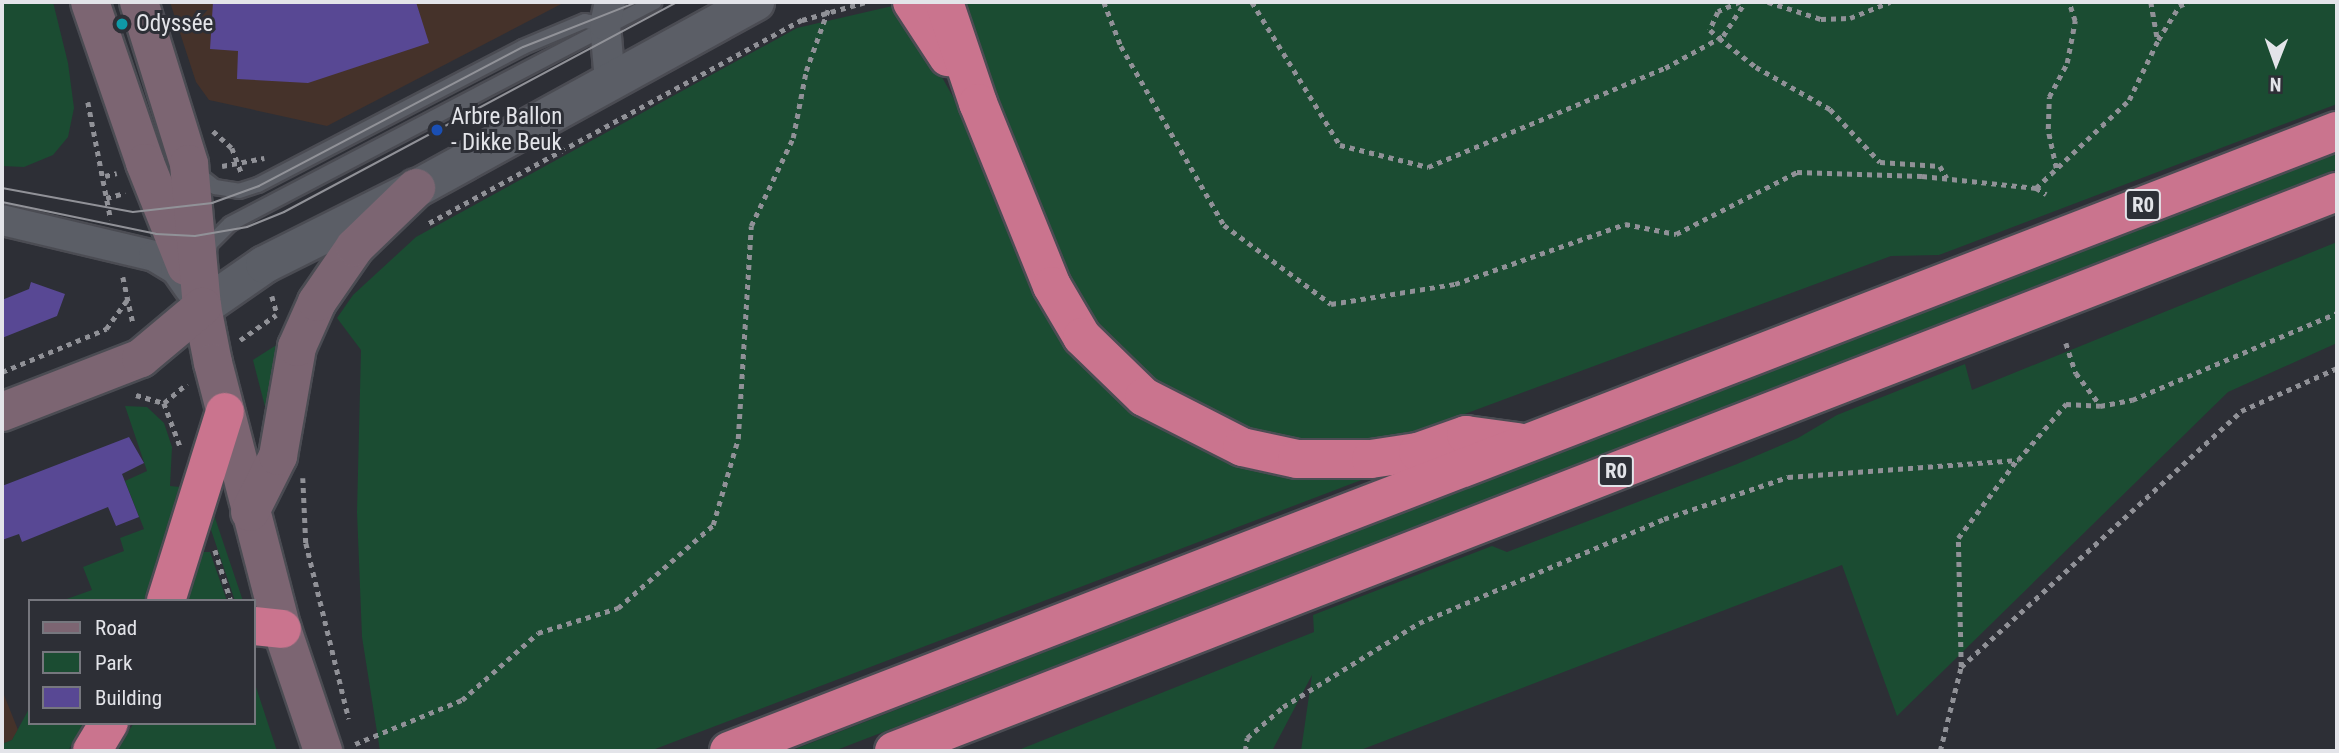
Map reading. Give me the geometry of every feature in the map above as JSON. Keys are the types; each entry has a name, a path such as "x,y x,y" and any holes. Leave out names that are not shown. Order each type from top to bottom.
{"highway":[{"path":"912,2 978,103"},
{"path":"944,2 978,103 1066,313 1118,376 1165,411 1242,447 1297,459 1371,459 1419,452 1466,435 1524,443"},
{"name":"R0","path":"729,751 2337,131"},
{"name":"R0","path":"894,751 2337,192"},
{"path":"167,599 225,412"},
{"path":"92,751 108,725"}],"main road":[{"path":"90,2 145,163 202,307"},
{"path":"139,2 189,164 202,307 250,512 268,627 339,748"},
{"path":"250,512 278,456 297,346 317,302 355,247 416,188"},
{"path":"2,412 141,358 202,307"}],"street":[{"path":"2,220 154,256 176,269 202,307 264,264 416,188 755,2"},
{"path":"608,14 610,81"}],"lane":[{"path":"189,164 215,187 240,191 258,185 523,47 585,21 656,2"},
{"path":"202,307 210,244 230,224 608,14"}],"path":[{"path":"425,225 802,20 828,10 866,2"},
{"path":"1104,2 1121,46 1224,225 1331,304 1455,284 1625,225 1675,234 1797,172 1947,178 2036,188 2046,194"},
{"path":"1252,2 1340,145 1428,167 1665,68 1719,38 1745,2"},
{"path":"1740,2 1718,12 1710,30 1777,81 1830,109 1880,162 1940,166 1947,178"},
{"path":"1768,2 1821,19 1850,18 1890,2"},
{"path":"2056,169 2048,129 2049,97 2067,63 2075,21 2069,2"},
{"path":"2151,2 2158,40"},
{"path":"2036,188 2129,100 2158,40 2179,6 2188,2"},
{"path":"306,543 339,748 462,700 538,633 618,608 713,525 738,439 751,226 793,138 806,71 828,10"},
{"path":"2,372 106,328 128,299"},
{"path":"1940,751 1961,667 1958,538 2018,460 2066,404 2101,406 2132,400 2337,313"},
{"path":"2066,343 2076,373 2101,406"},
{"path":"1961,667 2241,411 2337,368"},
{"path":"150,397 164,403"},
{"path":"1245,751 1247,738 1283,707 1419,622 1664,519 1788,477 2018,460"}],"shaded area":[{"path":"170,2 565,2 327,126 209,100 196,82"},
{"path":"2,690 18,730 12,740 2,744"}],"green space":[{"path":"2,2 53,2 68,63 74,108 68,137 53,155 24,167 2,166"},
{"path":"958,2 2337,2 2337,104 1939,255 1891,256 1427,428 1365,442 1309,441 1275,438 1227,423 1158,389 1110,345 1070,288"},
{"path":"901,4 1122,399 1385,471 650,751 380,751 362,637 357,512 361,350 337,318 353,295 416,237 797,28"},
{"path":"2337,151 2337,169 1441,517 834,751 790,751"},
{"path":"2337,242 2337,343 2228,392 1897,716 1842,565 1358,751 1301,751 1312,675 1272,751 1016,751 1314,632 1313,615 1492,546 1507,552 1737,464 1798,438 1837,415 1965,364 1972,390"},
{"path":"278,344 271,430 253,360"},
{"path":"125,406 147,407 164,423 172,447 170,486 180,487 175,527 150,599 67,599 92,590 83,567 124,551 120,538 144,529 125,481 147,471"},
{"path":"210,514 214,515 242,599 234,599 208,521"},
{"path":"200,552 210,552 226,599 183,599"},
{"path":"256,687 277,751 115,751 133,725 256,725"},
{"path":"28,711 28,725 83,725 68,751 2,751 2,744 12,740"}],"building":[{"path":"213,2 416,2 429,43 308,83 237,79 238,51 210,49"},
{"path":"31,282 65,294 57,316 2,338 2,300 29,289"},
{"path":"129,437 144,463 122,474 139,517 116,526 108,507 22,542 19,534 2,540 2,486"}],"tram line":[{"path":"2,188 133,212 212,203 259,186 523,47 637,2"},
{"path":"2,202 156,234 195,236 247,227 284,212 678,2"}],"place":[{"name":"Odyssée","path":"122,24"},
{"name":"Arbre Ballon - Dikke Beuk","path":"437,130"}]}
